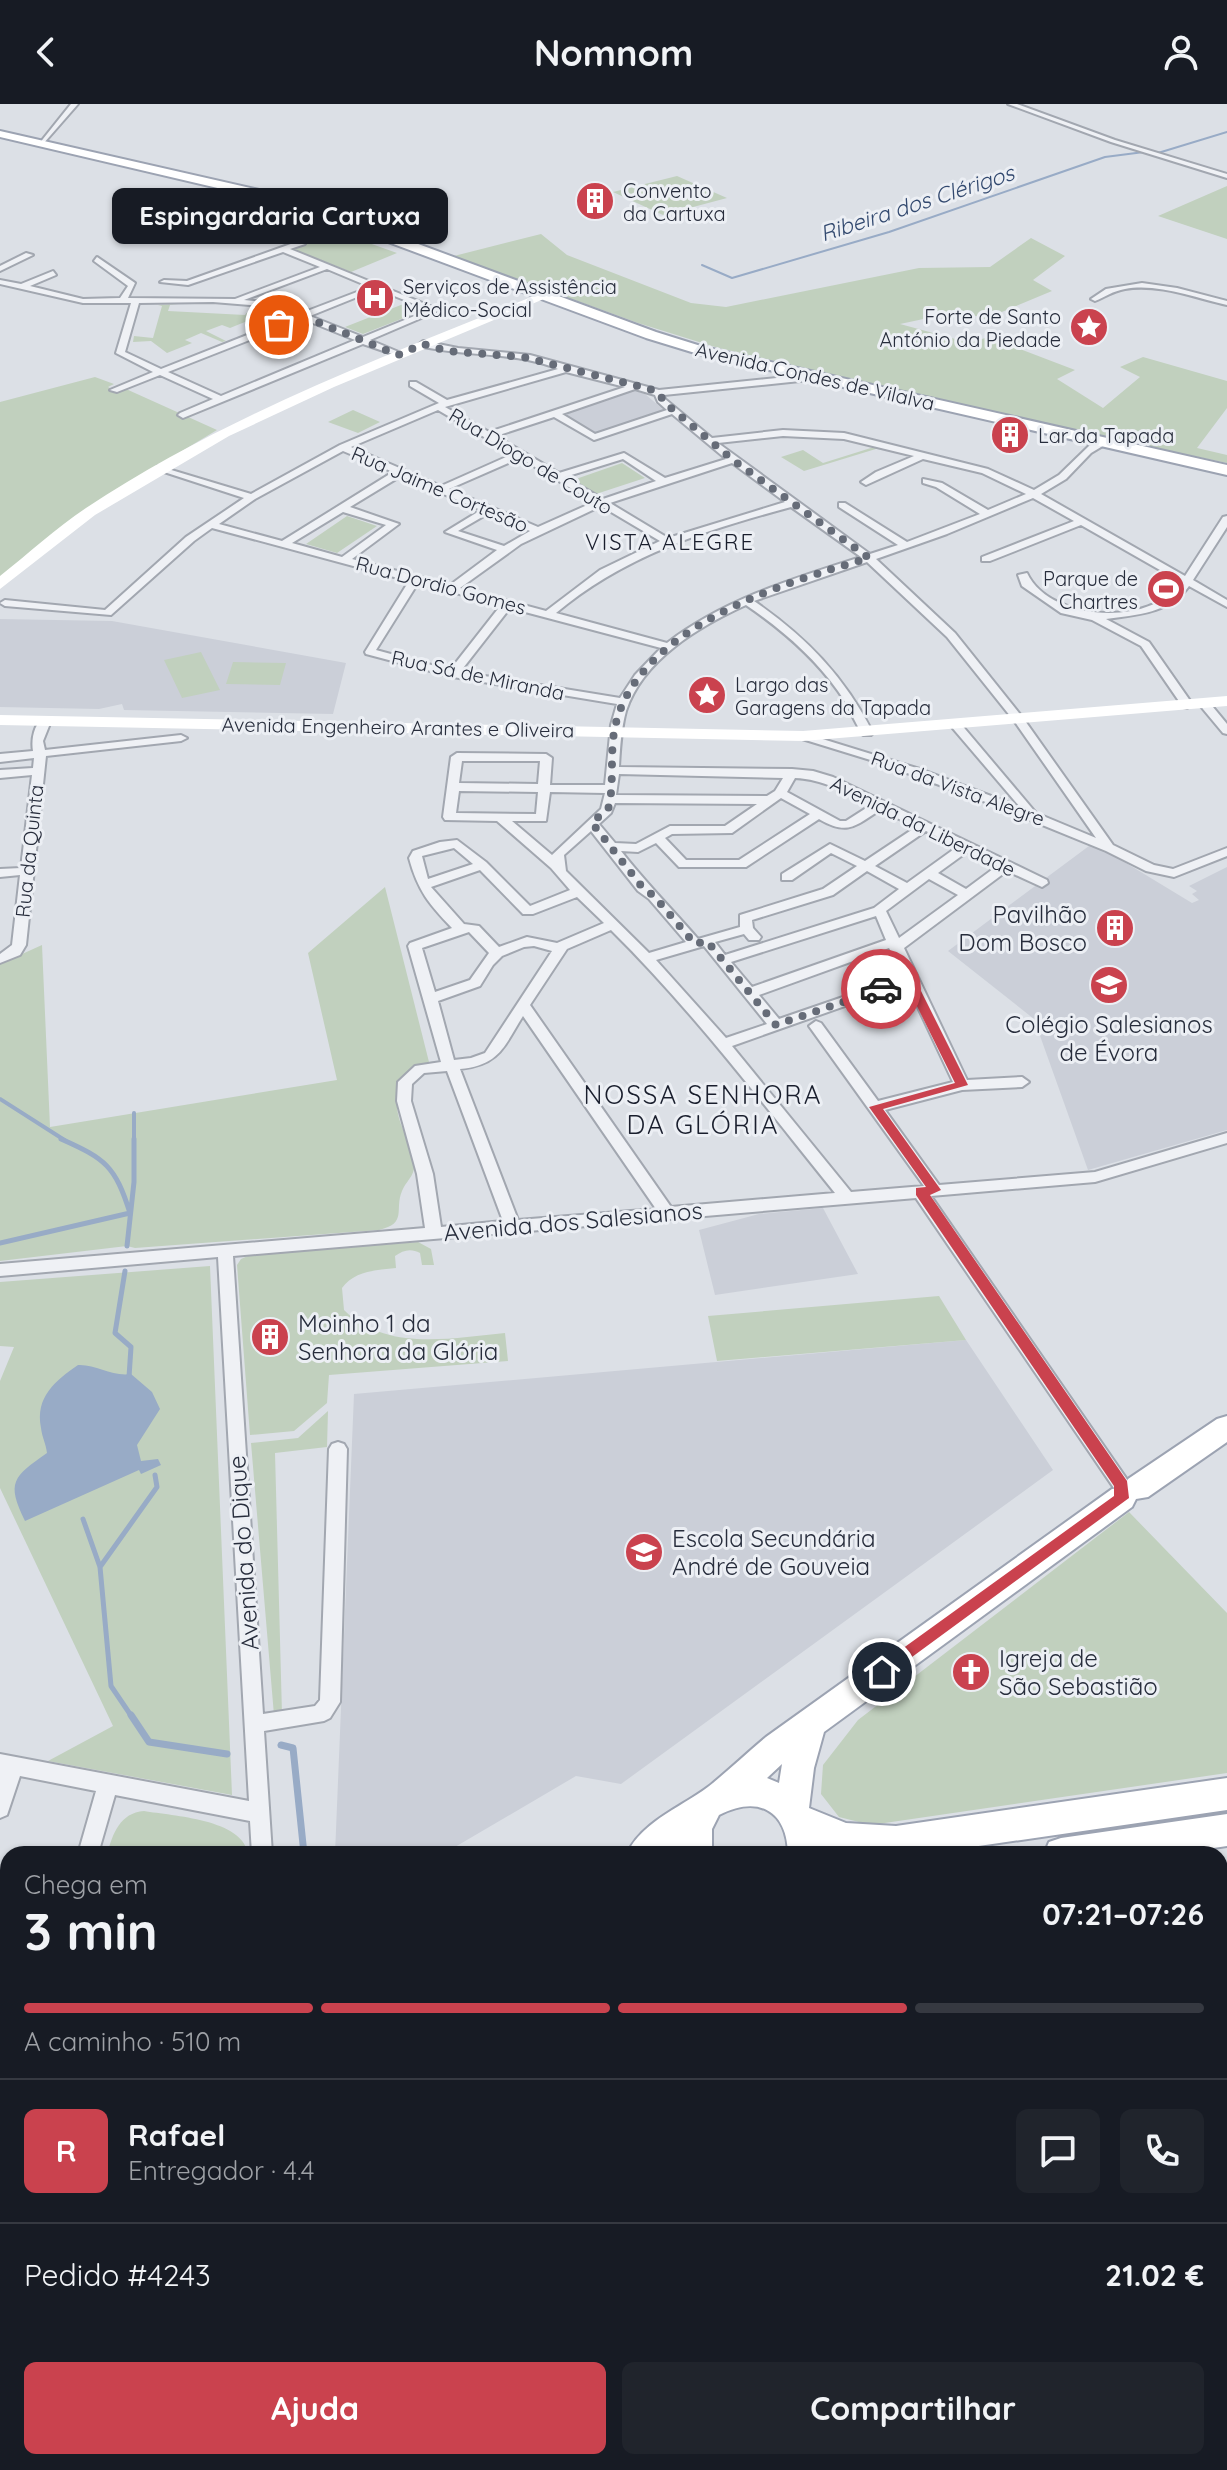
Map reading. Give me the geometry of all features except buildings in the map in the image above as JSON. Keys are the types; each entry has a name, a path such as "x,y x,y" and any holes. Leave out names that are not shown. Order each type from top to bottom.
{"main road":[{"name":"Avenida Condes de Vilalva","path":"0,134 257,193 319,212 532,296 562,302 663,339 1094,443 1227,468"},
{"path":"654,1846 777,1748 1127,1491 1227,1427"},
{"path":"805,1846 805,1837 796,1816 797,1760 811,1725"},
{"path":"694,1846 693,1836 698,1819 717,1798 757,1789 772,1795 796,1816 834,1838 859,1844 896,1842 1227,1794"},
{"path":"1175,1846 1213,1839"}],"street":[{"path":"41,143 75,104"},
{"path":"1011,104 1113,141 1227,176"},
{"path":"1124,104 1138,107"},
{"path":"164,282 188,283 302,242"},
{"path":"183,415 436,309 283,249"},
{"path":"0,269 29,255"},
{"path":"97,259 132,285 122,302"},
{"path":"234,301 329,266"},
{"path":"22,287 53,273"},
{"path":"0,282 75,300 263,304 303,316 398,355"},
{"path":"114,390 379,286"},
{"path":"1095,299 1118,287 1147,286 1227,303"},
{"path":"0,584 90,512 224,433 423,344 507,311 532,296"},
{"path":"135,302 119,351 220,399"},
{"path":"423,344 447,351 523,357 659,393 816,377"},
{"path":"5,603 107,613 211,525 252,497 343,447 442,404 566,369"},
{"path":"780,380 796,373"},
{"name":"Rua Diogo de Couto","path":"413,384 487,436 665,540"},
{"path":"487,436 637,385"},
{"path":"659,393 661,400 733,460 869,558 951,635 1019,720 1109,848"},
{"path":"554,413 594,437 675,410"},
{"path":"710,441 812,432 844,436 985,471 1034,494 1227,604"},
{"path":"557,866 560,849 605,814 610,794 614,731 624,702 640,675 670,647 710,618 769,590 906,546 1034,494 1058,480 1094,443"},
{"name":"Rua Jaime Cortesão","path":"343,447 538,531"},
{"path":"443,488 519,455"},
{"path":"866,482 875,475 911,464 922,455"},
{"path":"556,477 624,456 665,482"},
{"path":"453,588 479,566 565,515 733,460"},
{"path":"161,468 252,497"},
{"path":"284,544 402,471"},
{"path":"926,481 939,485 987,514"},
{"path":"549,614 572,591 615,564 665,540 794,503"},
{"path":"842,505 906,546"},
{"path":"342,508 394,524 344,560"},
{"path":"489,509 450,532 506,550"},
{"path":"1094,617 1143,611 1176,598 1227,519"},
{"path":"986,559 1082,521"},
{"name":"Rua Dordio Gomes","path":"211,525 670,647"},
{"path":"1023,575 1023,582 1049,602 1065,611 1094,617 1145,644 1195,704 1227,731"},
{"name":"Rua Sá de Miranda","path":"415,579 370,652 453,674 624,702"},
{"path":"746,600 784,627 821,660 844,689 867,733"},
{"path":"453,674 508,603"},
{"path":"1143,611 1145,644"},
{"name":"Avenida Engenheiro Arantes e Oliveira","path":"0,720 803,736 1227,701"},
{"name":"Rua da Quinta","path":"0,959 17,948 40,754 37,741 45,721"},
{"path":"956,725 1034,815"},
{"name":"Rua da Vista Alegre","path":"803,736 898,765 1034,815 1150,868 1174,873 1227,852"},
{"path":"0,758 173,741"},
{"path":"457,757 546,758 542,818 449,817 453,787 457,757"},
{"name":"Avenida da Liberdade","path":"612,770 792,773 829,780 1042,883"},
{"path":"0,774 38,771"},
{"path":"611,847 638,848 670,830 728,830 775,796 792,773"},
{"path":"453,787 544,788 610,794 775,796 838,825 849,825 879,805"},
{"path":"658,837 683,864 742,864 819,814"},
{"path":"499,817 557,866 577,892 647,958 723,1044 847,1198"},
{"path":"592,823 643,888 723,960 776,1025"},
{"path":"762,948 747,929 745,918 828,892 924,827"},
{"path":"497,953 431,898 423,885 415,858 417,854 457,844 528,911 577,892"},
{"path":"723,960 879,911 965,847"},
{"path":"787,877 830,848 907,888"},
{"path":"423,885 482,865"},
{"path":"750,993 894,945 1005,866"},
{"path":"0,873 27,871"},
{"path":"928,873 967,895"},
{"path":"879,911 962,1085"},
{"path":"434,1233 425,1174 404,1101 405,1082 420,1069 490,1056 559,949 573,939 612,925"},
{"path":"467,929 415,946 446,1066 513,1227"},
{"path":"647,958 747,929"},
{"path":"430,999 475,983 480,978 483,964 497,953 525,940 538,940 559,949"},
{"path":"723,1044 909,979"},
{"path":"524,1006 667,1213"},
{"path":"816,1026 875,1107 1127,1491"},
{"path":"875,1107 962,1085 1022,1082"},
{"name":"Avenida dos Salesianos","path":"0,1270 1095,1177 1223,1144"},
{"name":"Avenida do Dique","path":"225,1251 261,1846"},
{"path":"253,1724 317,1715 330,1702 338,1449"},
{"path":"0,1808 7,1764 259,1813"},
{"path":"90,1846 108,1784"}],"shaded area":[{"path":"633,390 645,394 665,411 597,433 562,415"},
{"path":"0,619 112,621 346,663 333,714 124,710 122,704 99,709 0,707"},
{"name":"Colégio Salesianos de Évora","path":"1093,843 1192,903 1199,900 1192,894 1197,891 1189,886 1227,867 1227,1130 1088,1170 1034,1019 948,951"},
{"path":"823,1208 858,1274 715,1295 699,1230 759,1214"},
{"name":"Escola Secundária André de Gouveia","path":"966,1340 1053,1470 621,1784 576,1776 457,1846 335,1846 354,1394"}],"green space":[{"path":"677,176 727,198 663,215 613,192"},
{"path":"1227,186 1227,239 1158,216"},
{"path":"338,232 397,253 351,272 293,249"},
{"path":"541,234 567,255 691,303 726,307 919,268 990,267 1031,238 1065,256 1033,280 1052,291 985,319 961,311 900,324 970,343 988,337 1075,370 1057,379 1103,408 1140,377 1120,367 1143,357 1227,381 1227,408 1197,448 1227,455 1227,463 1060,428 715,347 638,323 454,256"},
{"path":"411,301 429,308 363,334 345,327"},
{"path":"178,304 170,305 168,311 245,315 251,308 267,313 230,328 222,325 206,331 226,341 222,342 201,333 185,340 192,343 167,353 151,341 133,342 134,336 153,338 162,306 158,305"},
{"path":"95,377 114,384 108,387 116,391 126,389 217,430 94,504 0,577 0,402"},
{"path":"353,410 380,422 358,433 328,422"},
{"path":"879,448 804,471 781,457 803,450 823,463"},
{"path":"622,463 645,478 596,494 573,480"},
{"path":"347,516 377,526 337,553 306,544"},
{"path":"201,652 220,690 182,698 164,660"},
{"path":"233,662 286,663 280,685 226,684"},
{"path":"385,887 429,1062 442,1061 412,1071 398,1083 397,1108 414,1167 402,1191 394,1224 379,1230 135,1248 127,1246 0,1261 0,964 42,945 50,1127 337,1080 308,953"},
{"path":"418,1242 431,1249 434,1265 422,1265 417,1251 401,1252 395,1256 396,1268 366,1272 347,1282 342,1288 344,1310 361,1323 399,1337 441,1339 505,1333 508,1361 329,1375 327,1403 294,1431 250,1435 237,1265 241,1259 250,1255"},
{"path":"210,1266 232,1795 48,1761 113,1726 0,1488 0,1381 14,1347 0,1346 0,1282"},
{"path":"939,1296 966,1340 717,1361 708,1316"},
{"path":"328,1411 327,1447 275,1453 282,1714 274,1715 251,1443 298,1438"},
{"path":"1129,1512 1227,1613 1227,1773 871,1825 839,1817 821,1794 823,1765 858,1720"},
{"path":"144,1811 205,1821 234,1833 245,1846 110,1846 119,1825"}],"water":[{"path":"78,1365 131,1374 152,1392 160,1409 137,1445 141,1461 158,1459 161,1465 141,1474 139,1470 25,1521 16,1497 16,1481 47,1453 41,1428 41,1407 55,1384"}],"waterway":[{"name":"Ribeira dos Clérigos","path":"1158,153 1227,132"},
{"name":"Ribeira dos Clérigos","path":"702,265 732,278 889,232 1105,157 1144,152"},
{"path":"0,1099 66,1141"},
{"path":"127,1246 134,1182 134,1113"},
{"path":"0,1243 130,1213 119,1184 107,1166 89,1152 61,1139"},
{"path":"125,1271 115,1333 131,1347 129,1377"},
{"path":"100,1567 157,1487 155,1475"},
{"path":"83,1519 100,1567"},
{"path":"100,1567 111,1686 132,1717"},
{"path":"131,1715 149,1742 227,1754"},
{"path":"281,1745 293,1748 303,1846"}],"way so far":[{"path":"279,325 303,316 398,355 423,344 447,351 523,357 650,389 659,393 664,402 733,460 869,558 769,590 718,614 682,637 640,675 621,709 614,731 609,807 592,823 643,888 654,896 695,944 707,941 776,1025 881,989"}],"place":[{"name":"Convento da Cartuxa","path":"595,201"},
{"name":"Serviços de Assistência Médico-Social","path":"375,298"},
{"name":"Espingardaria Cartuxa","path":"279,325"},
{"name":"Forte de Santo António da Piedade","path":"1089,327"},
{"name":"Lar da Tapada","path":"1010,435"},
{"name":"Parque de Chartres","path":"1166,589"},
{"name":"Largo das Garagens da Tapada","path":"707,695"},
{"name":"Pavilhão Dom Bosco","path":"1115,928"},
{"name":"Colégio Salesianos de Évora","path":"1109,985"},
{"name":"Moinho 1 da Senhora da Glória","path":"270,1337"},
{"name":"Escola Secundária André de Gouveia","path":"644,1552"},
{"name":"Igreja de São Sebastião","path":"971,1672"}],"district":[{"name":"VISTA ALEGRE","path":"670,542"},
{"name":"NOSSA SENHORA DA GLÓRIA","path":"703,1109"}],"route":[{"path":"881,989 909,979 962,1085 875,1107 935,1190 920,1192 1122,1486 1119,1493 1122,1498 882,1672"}]}
